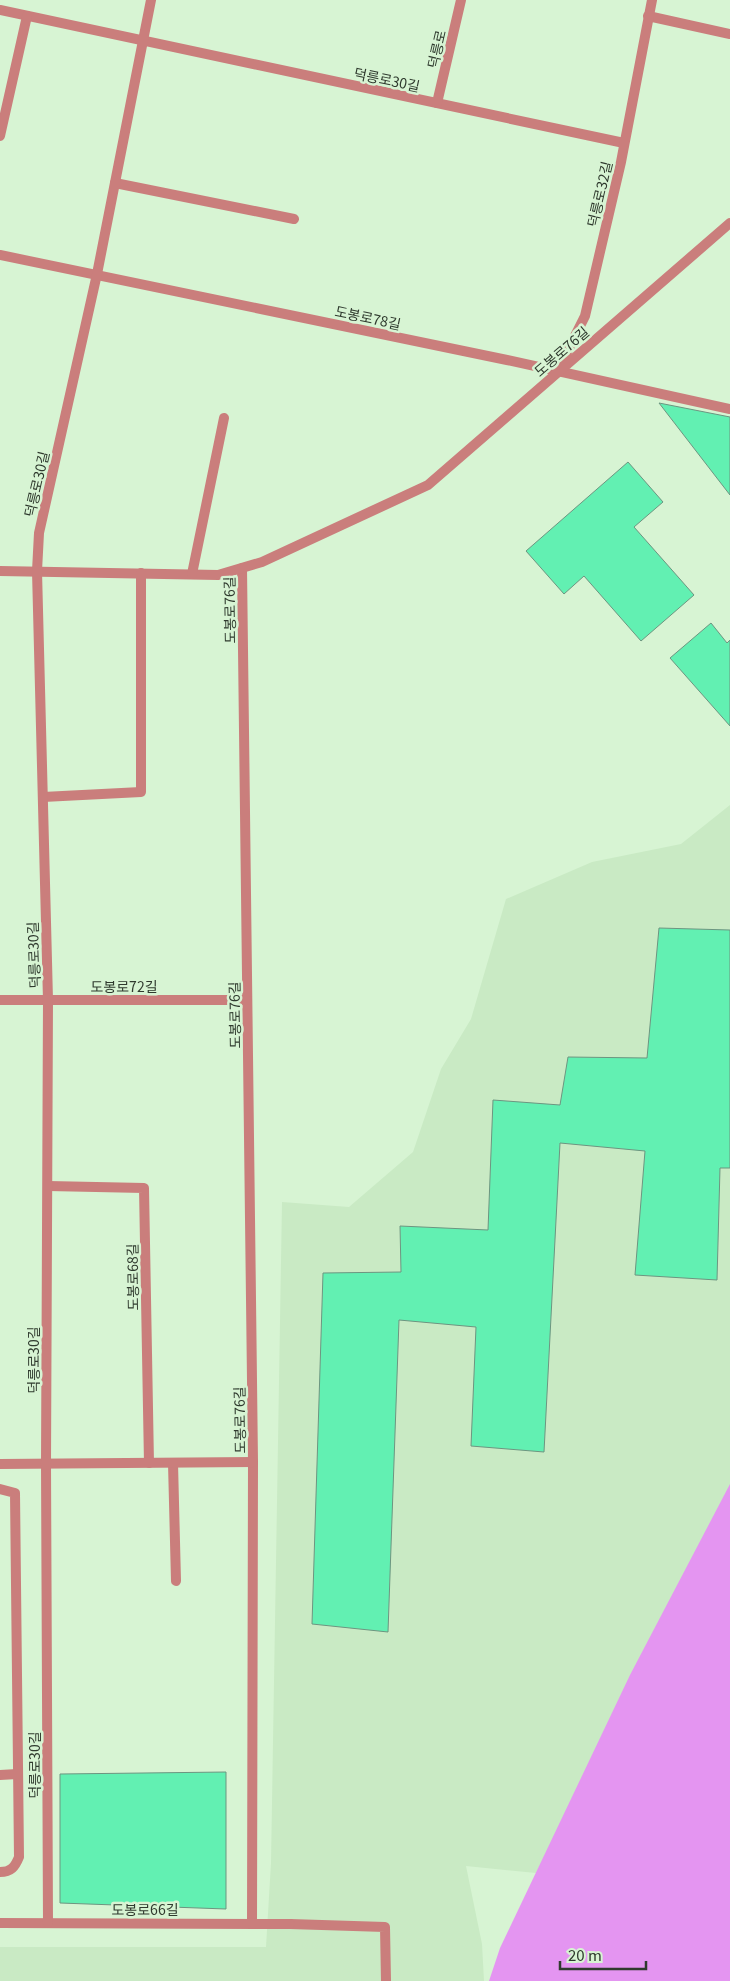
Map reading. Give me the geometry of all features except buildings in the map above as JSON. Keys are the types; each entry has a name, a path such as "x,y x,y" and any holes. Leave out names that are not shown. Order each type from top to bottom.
{"street":[{"name":"덕릉로30길","path":"48,1923 46,1464 48,1000 37,571 39,533 97,274 151,0"},
{"name":"덕릉로","path":"437,103 461,0"},
{"name":"덕릉로32길","path":"557,372 585,316 624,143 652,0"},
{"path":"0,10 143,41"},
{"path":"0,136 27,16"},
{"path":"648,16 730,34"},
{"name":"덕릉로30길","path":"143,41 624,143"},
{"path":"115,183 294,218"},
{"name":"도봉로76길","path":"0,571 218,574 262,562 428,485 730,223"},
{"name":"도봉로78길","path":"0,255 730,409"},
{"path":"192,574 224,418"},
{"name":"도봉로76길","path":"242,568 253,1462 252,1924"},
{"path":"43,797 141,792 141,573"},
{"name":"도봉로72길","path":"0,1000 247,1000"},
{"name":"도봉로68길","path":"48,1186 144,1188 149,1463"},
{"path":"0,1464 253,1462"},
{"path":"173,1463 176,1581"},
{"path":"0,1489 15,1493 19,1857 15,1866 7,1872 0,1872"},
{"path":"0,1775 17,1774"},
{"name":"도봉로66길","path":"0,1923 290,1924 385,1927 386,1981"}],"shaded area":[{"path":"730,805 730,1496 536,1873 466,1866 482,1944 484,1981 0,1981 0,1947 266,1947 271,1863 282,1202 349,1207 413,1152 441,1069 471,1019 506,899 592,862 681,844"},
{"path":"730,1484 730,1981 489,1981 500,1948 630,1675"}]}
